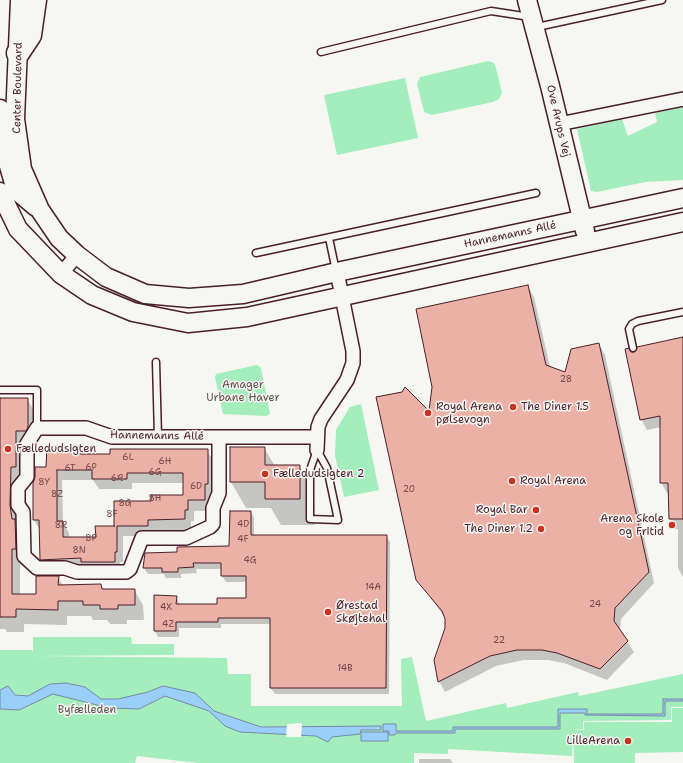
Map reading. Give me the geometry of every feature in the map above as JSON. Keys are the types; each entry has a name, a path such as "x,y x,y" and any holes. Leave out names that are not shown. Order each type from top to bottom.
{"highway":[{"path":"18,53 30,35 35,0"}],"street":[{"name":"Center Boulevard","path":"20,0 16,130 22,169 40,210 59,238 77,255"},
{"name":"Ove Arups Vej","path":"531,15 587,242"},
{"path":"559,124 683,99"},
{"path":"0,109 4,149 16,190 40,210"},
{"path":"0,192 18,228 61,274 77,255"},
{"name":"Hannemanns Allé","path":"77,255 106,277 145,294 189,298 242,294 337,272 683,198"},
{"name":"Hannemanns Allé","path":"61,274 92,295 133,312 188,323 247,317 342,295 683,222"},
{"path":"317,443 318,428 323,415 348,380 353,363 353,350 337,272"},
{"name":"Hannemanns Allé","path":"219,437 219,494 214,508 212,526 186,538 142,538 130,569 127,572 77,572 66,568 37,568 24,556 23,512 18,505 18,488 27,476 27,444 37,428 86,428 108,437 219,437 317,443"}],"lane":[{"path":"321,52 491,11 531,15 662,0"},
{"path":"256,254 536,193"},
{"path":"329,238 337,272"},
{"path":"633,348 629,329 632,324 638,321 683,312"},
{"path":"156,362 158,437"},
{"path":"0,390 37,390 37,428"},
{"path":"317,443 326,468 338,520 310,519 310,470 317,443"}],"green space":[{"path":"488,61 494,63 496,68 502,93 499,99 493,102 432,115 424,112 417,84 420,77"},
{"path":"405,78 418,138 337,155 324,95"},
{"path":"683,107 683,180 645,182 597,192 591,191 577,129 622,119 628,136 657,122 655,113"},
{"name":"Amager Urbane Haver","path":"257,365 261,368 270,414 266,416 223,414 215,377 216,374"},
{"path":"361,404 379,490 344,497 335,455 336,430 350,407"},
{"name":"Byfælleden","path":"33,637 131,637 132,644 174,644 174,655 33,656 227,658 228,674 251,674 251,706 402,706 401,659 412,657 426,721 506,703 507,708 578,692 579,696 683,674 683,707 671,707 671,720 583,721 583,729 573,730 584,730 584,722 672,722 672,708 683,708 683,752 635,753 635,763 574,763 573,733 572,756 448,749 448,754 414,753 414,763 198,763 137,756 135,763 0,763 0,650 32,650 33,652"}],"water":[{"path":"66,683 85,687 101,699 118,699 148,692 163,686 195,693 214,711 261,727 381,726 381,730 361,730 360,734 332,737 328,742 316,736 240,732 225,726 209,711 165,696 139,709 109,708 53,694 19,710 0,709 0,690 8,686 15,695 28,696 50,684"},
{"path":"663,699 683,699 683,701 665,701 665,716 585,715 585,713 560,713 560,729 455,729 455,733 396,733 395,735 389,735 389,731 383,731 383,724 396,724 396,731 453,731 453,727 558,727 558,709 587,709 587,714 663,714"},
{"path":"361,732 388,732 388,741 361,741"}],"pier":[{"path":"302,723 301,737 286,737 287,724"}],"building":[{"name":"Royal Arena","path":"528,285 546,365 565,372 571,349 599,343 649,572 615,608 614,621 628,641 600,669 557,653 542,650 517,650 490,656 438,682 434,660 445,628 445,619 442,611 416,580 376,397 402,392 405,387 429,411 432,387 416,309"},
{"path":"683,337 683,519 669,519 668,483 660,483 660,416 640,420 625,349 629,348 631,352 634,352 637,347"},
{"path":"0,398 28,398 28,427 26,431 16,431 16,467 11,467 10,505 12,519 15,519 16,549 12,549 12,594 36,594 36,576 59,576 58,585 101,584 102,589 135,589 135,605 118,605 118,609 100,609 100,605 83,605 83,601 58,601 58,610 16,609 16,617 0,617"},
{"path":"47,446 80,446 80,454 110,454 110,449 208,449 208,484 205,484 205,500 188,500 188,510 185,510 185,519 148,520 148,526 117,526 117,552 115,552 115,562 81,562 81,558 40,560 39,520 33,520 33,483 35,477 35,467 46,467","holes":["57,470 92,470 92,479 127,479 127,473 183,473 183,495 151,495 151,501 114,501 114,526 95,526 96,537 63,537 63,521 57,521"]},
{"name":"Fælledudsigten 2","path":"230,447 265,447 265,465 300,465 300,499 265,499 265,482 230,482"},
{"name":"Ørestad Skøjtehal","path":"230,511 251,511 251,535 387,535 386,688 270,688 270,618 218,618 218,622 176,622 176,631 154,631 154,595 177,596 176,604 217,604 217,598 246,598 246,576 221,576 221,563 193,563 194,567 178,568 178,572 162,572 162,568 143,568 145,553 177,552 177,547 229,546"}],"place":[{"name":"The Diner 1.5","path":"513,407"},
{"name":"Royal Arena pølsevogn","path":"428,413"},
{"name":"Fælledudsigten","path":"8,449"},
{"name":"Fælledudsigten 2","path":"265,474"},
{"name":"Royal Arena","path":"512,481"},
{"name":"Royal Bar","path":"536,510"},
{"name":"Arena Skole og Fritid","path":"672,525"},
{"name":"The Diner 1.2","path":"541,529"},
{"name":"Ørestad Skøjtehal","path":"328,612"},
{"name":"LilleArena","path":"628,741"}]}
